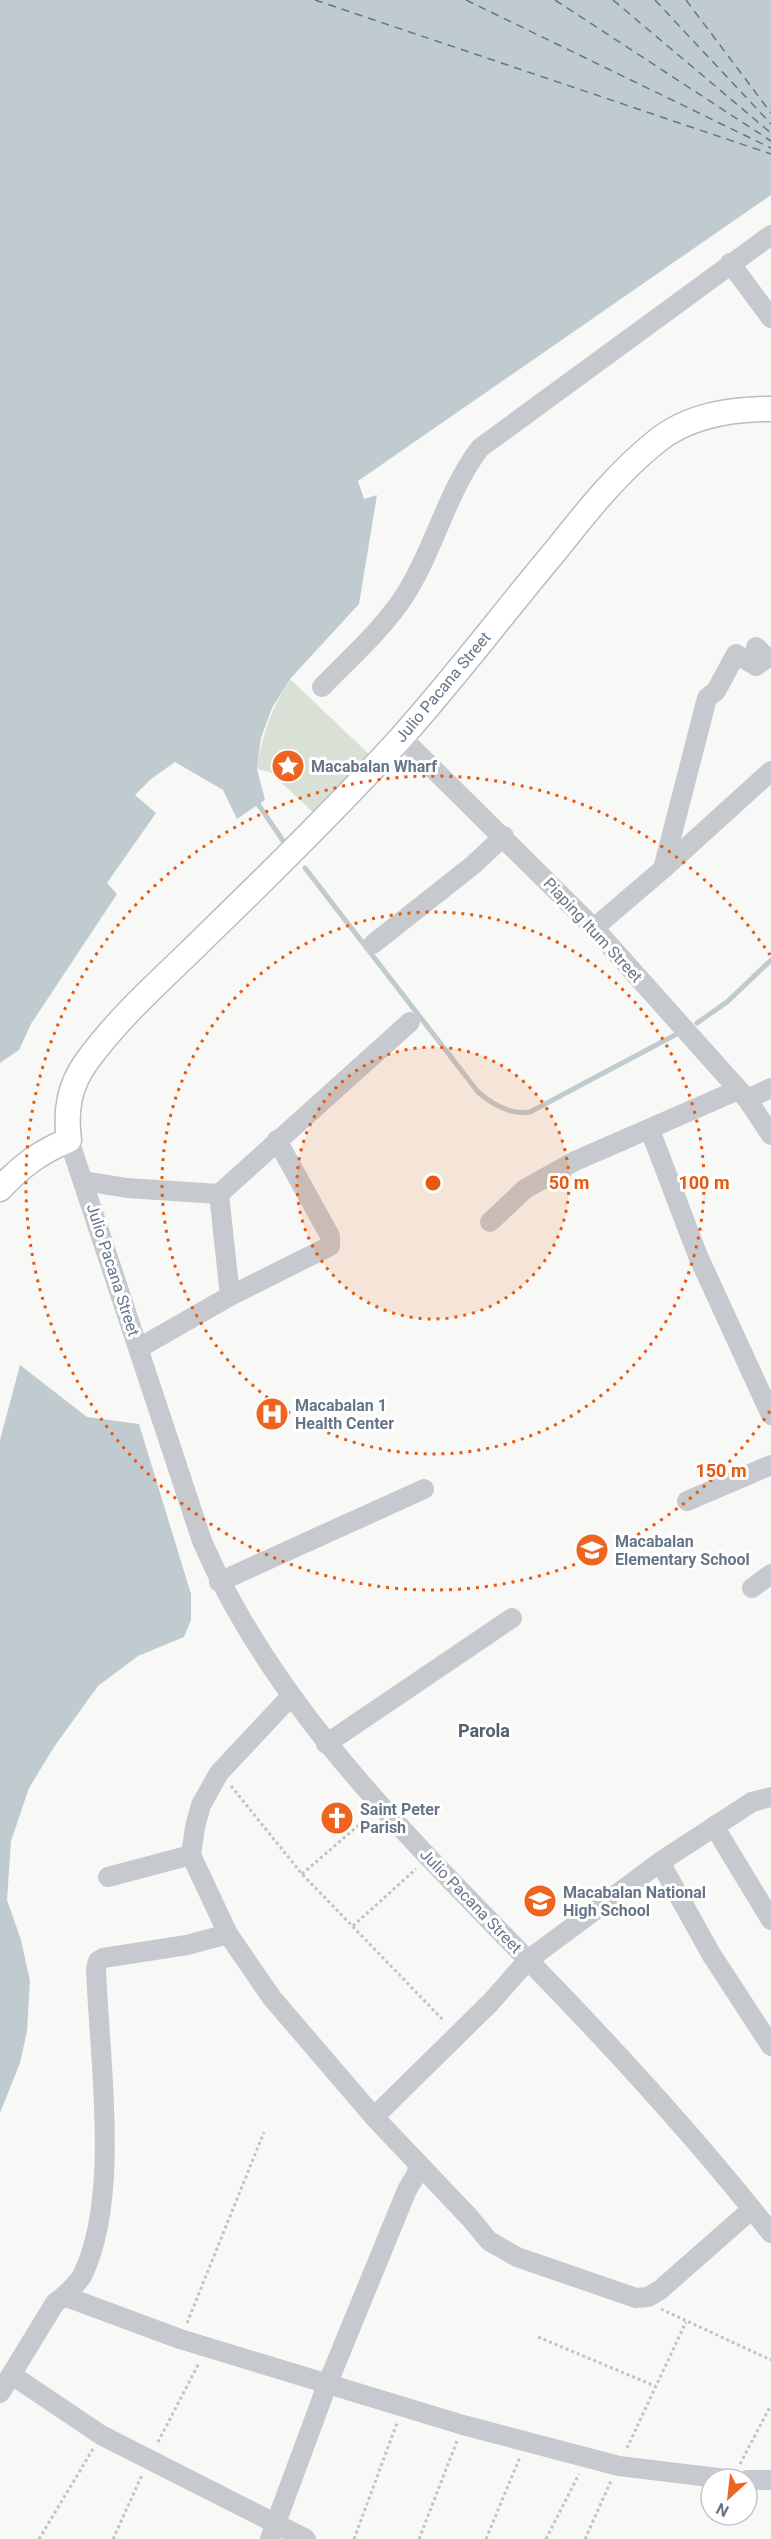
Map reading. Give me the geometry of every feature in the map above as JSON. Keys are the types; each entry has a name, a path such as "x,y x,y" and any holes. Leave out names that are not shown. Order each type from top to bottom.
{"main road":[{"name":"Julio Pacana Street","path":"69,1140 66,1118 69,1097 76,1079 98,1047 138,1003 316,829 401,737 591,507 644,451 674,429 694,419 725,412 771,409"},
{"path":"0,1189 18,1169 43,1151 69,1140"}],"street":[{"path":"322,687 384,623 405,596 422,563 451,493 480,448 771,235"},
{"path":"730,263 771,318"},
{"path":"663,870 707,698 716,691 736,654 756,666 767,658 756,647"},
{"name":"Piaping Itum Street","path":"401,737 504,836 594,928 743,1095 771,1135"},
{"path":"594,928 663,870 771,771"},
{"path":"373,944 473,865 504,836"},
{"path":"84,1181 127,1188 219,1194 410,1022"},
{"path":"490,1222 525,1189 575,1161 743,1095 771,1088"},
{"path":"650,1130 699,1256 771,1415"},
{"name":"Julio Pacana Street","path":"69,1140 140,1348 185,1493 219,1582 291,1696 326,1744 381,1806 616,2051 771,2233"},
{"path":"140,1348 230,1296 330,1246 330,1236 277,1140"},
{"path":"219,1194 230,1296"},
{"path":"687,1501 771,1466"},
{"path":"219,1582 424,1489"},
{"path":"752,1588 771,1574"},
{"path":"326,1744 512,1618"},
{"path":"291,1696 219,1773 201,1805 191,1855 228,1934 272,1998 374,2117 489,2241 503,2251 636,2298 648,2297 660,2290 752,2209"},
{"path":"374,2117 458,2036 528,1960 660,1862 752,1802 771,1797"},
{"path":"714,1826 771,1920"},
{"path":"108,1877 191,1855"},
{"path":"660,1862 711,1954 771,2046"},
{"path":"0,2393 56,2304 81,2278 98,2228 104,2179 96,1969 98,1961 103,1958 187,1945 228,1934"},
{"path":"273,2531 327,2385 407,2190 415,2179 418,2163"},
{"path":"64,2296 180,2338 463,2425 619,2466 699,2473"},
{"path":"12,2375 101,2435 273,2531 306,2539"}],"path":[{"path":"219,1773 302,1874 458,2036"},
{"path":"302,1874 381,1806"},
{"path":"353,1926 429,1858"},
{"path":"180,2338 264,2132"},
{"path":"636,2298 771,2360"},
{"path":"585,2539 686,2322"},
{"path":"538,2337 655,2386"},
{"path":"741,2467 771,2405"},
{"path":"354,2539 402,2407"},
{"path":"419,2539 463,2425"},
{"path":"39,2539 101,2435"},
{"path":"486,2539 527,2442"},
{"path":"546,2539 588,2458"}],"shaded area":[{"path":"0,0 771,0 771,195 358,481 364,499 377,495 359,604 290,679 272,708 261,738 257,769 265,800 237,819 223,790 175,762 151,779 135,795 156,813 107,883 117,894 31,1024 19,1050 0,1063"},
{"path":"290,679 370,755 316,815 270,772 257,769 268,722"},
{"path":"20,1365 87,1417 139,1424 191,1594 191,1620 184,1637 138,1656 98,1686 54,1747 29,1788 11,1841 7,1900 21,1940 30,1981 27,2031 20,2063 0,2113 0,1440"}],"waterway":[{"path":"258,804 286,845"},
{"path":"305,868 478,1092 502,1108 516,1112 530,1112 675,1035"},
{"path":"697,1023 727,1002 771,960"}],"ferry route":[{"path":"315,0 771,154"},
{"path":"466,0 771,148"},
{"path":"555,0 771,141"},
{"path":"613,0 771,133"},
{"path":"655,0 771,124"},
{"path":"686,0 771,113"}],"place":[{"name":"Macabalan Wharf","path":"288,766"},
{"name":"Macabalan 1 Health Center","path":"272,1414"},
{"name":"Macabalan Elementary School","path":"592,1550"},
{"name":"Saint Peter Parish","path":"337,1818"},
{"name":"Macabalan National High School","path":"540,1901"}],"district":[{"name":"Parola","path":"484,1730"}]}
